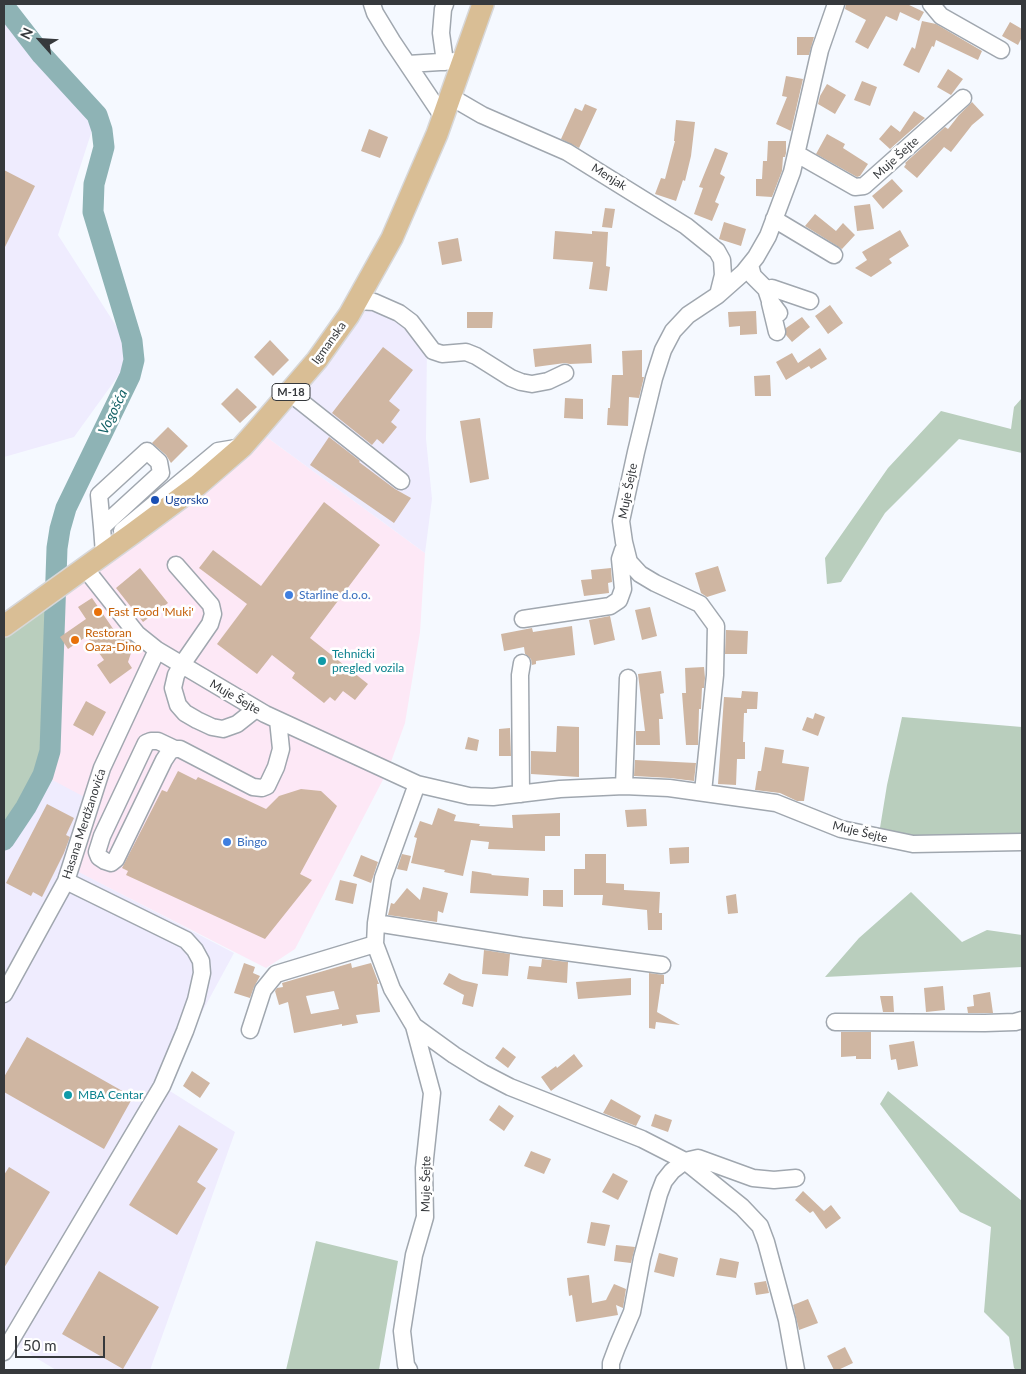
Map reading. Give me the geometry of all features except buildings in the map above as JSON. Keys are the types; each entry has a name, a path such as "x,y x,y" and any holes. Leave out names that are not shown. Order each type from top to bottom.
{"main road":[{"name":"Igmanska","path":"5,620 39,600 198,485 242,447 317,360 357,301 392,238 451,97 454,61 483,4"}],"street":[{"path":"372,4 380,20 443,117"},
{"path":"408,64 454,61 441,33 445,4"},
{"name":"Muje Šejte","path":"703,792 715,675 716,626 700,604 655,584 640,574 629,562 621,521 626,492 654,378 673,330 688,315 718,296 744,272 768,236 792,172 820,50 836,4"},
{"path":"931,4 941,16 1001,50"},
{"name":"Menjak","path":"451,97 482,116 568,152 686,226 717,252 722,260 723,275 718,296"},
{"name":"Muje Šejte","path":"797,154 856,187 864,186 963,98"},
{"path":"774,219 834,255"},
{"path":"750,265 753,276 772,301"},
{"path":"776,332 772,288 810,301"},
{"path":"357,301 374,302 399,312 411,322 434,350 442,354 466,352 521,382 532,384 548,381 565,373"},
{"path":"290,393 401,481"},
{"path":"102,527 161,473 159,462 147,451 99,494 104,554"},
{"path":"523,619 610,606 619,600 623,589 620,559 625,546"},
{"path":"176,565 211,605 213,614 210,624 181,666 174,682 174,697 180,709 212,727 223,729 237,724 256,709"},
{"name":"Muje Šejte","path":"84,568 137,634 156,650 256,709 417,784 469,796 493,797 560,789 624,786 669,788 776,803 841,829 905,842 1022,842"},
{"name":"Hasana Merdžanovića","path":"4,994 66,881 102,768 156,650"},
{"path":"521,794 520,675 522,663"},
{"path":"624,786 628,678"},
{"path":"175,749 170,751 164,760 116,859 111,863 104,861 96,852 146,743 151,740 158,741 175,749 180,749 253,786 262,788 266,786 276,766 281,749 278,720"},
{"name":"Muje Šejte","path":"409,1370 406,1365 402,1331 414,1255 425,1218 424,1168 432,1093 414,1026 392,989 376,944 376,923 383,878 417,784"},
{"path":"4,1352 162,1086 196,1000 202,973 201,961 195,950 186,940 66,881"},
{"path":"376,923 454,936 662,965"},
{"path":"250,1030 263,990 276,974 376,944"},
{"path":"835,1022 985,1023 1022,1020"},
{"name":"Muje Šejte","path":"414,1026 461,1060 510,1087 642,1139 684,1162 742,1207 760,1226 787,1320 796,1370"},
{"name":"Muje Šejte","path":"684,1162 698,1158 753,1178 774,1180 796,1178"},
{"path":"611,1370 617,1347 632,1312 642,1258 659,1194 664,1181 672,1171 684,1162"}],"shaded area":[{"path":"4,4 97,115 58,235 134,354 74,437 4,457"},
{"path":"374,302 427,343 426,439 432,499 425,553 257,430 349,315"},
{"path":"257,430 425,553 420,632 405,723 388,770 295,949 266,968 70,868 91,802 43,775 50,751 56,589"},
{"path":"43,775 92,801 71,868 234,953 162,1086 235,1132 150,1370 56,1370 10,1342 4,1352 4,840 26,807"}],"green space":[{"path":"1022,398 1022,453 959,439 885,513 841,582 827,584 825,558 888,468 941,411 1011,429 1014,407"},
{"path":"56,589 50,751 43,775 26,807 4,840 4,620"},
{"path":"902,717 1022,727 1022,837 954,839 879,834 887,785"},
{"path":"911,892 962,942 987,930 1022,935 1022,967 825,977 859,938"},
{"path":"888,1091 1022,1201 1022,1370 1014,1368 1009,1337 984,1312 991,1227 960,1212 880,1104"},
{"path":"316,1241 398,1261 379,1370 286,1370"}],"waterway":[{"name":"Vogošća","path":"4,6 42,55 97,115 102,130 104,147 94,184 93,212 132,341 134,360 130,376 66,508 60,529 57,548 50,751 43,775 26,807 4,840"}],"place":[{"name":"Ugorsko","path":"155,500"},
{"name":"Starline d.o.o.","path":"289,595"},
{"name":"Fast Food 'Muki'","path":"98,612"},
{"name":"Restoran Oaza-Dino","path":"75,640"},
{"name":"Tehnički pregled vozila","path":"322,661"},
{"name":"Bingo","path":"227,842"},
{"name":"MBA Centar","path":"68,1095"}]}
